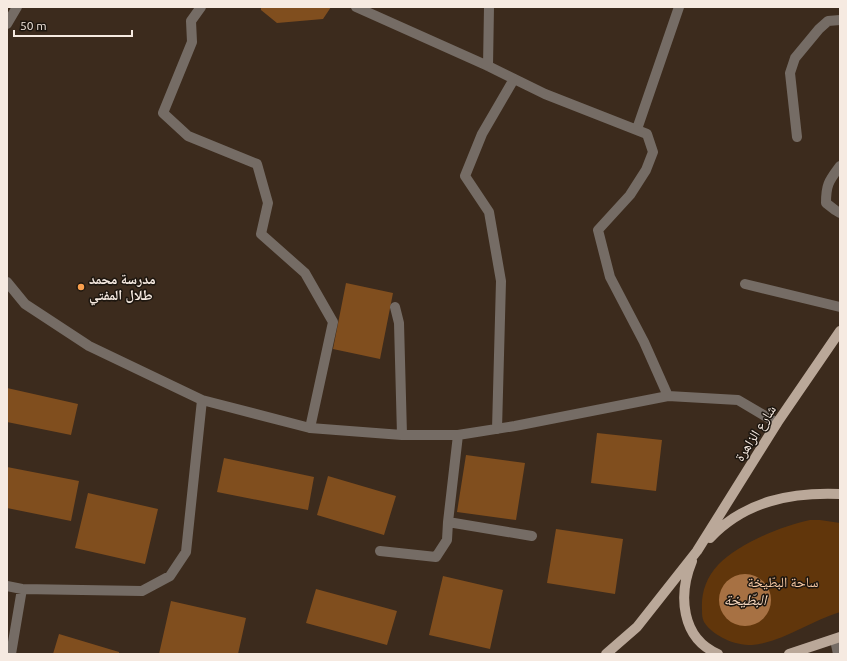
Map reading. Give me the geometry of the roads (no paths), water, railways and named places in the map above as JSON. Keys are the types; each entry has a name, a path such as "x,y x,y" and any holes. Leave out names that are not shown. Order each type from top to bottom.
{"main road":[{"name":"شارع الزاهرة","path":"696,551 777,423 840,331"},
{"path":"606,654 637,626 696,551 725,524 753,507 770,501 800,494 840,494"},
{"path":"696,551 687,577 684,602 685,612 688,623 698,639 704,646 714,653"},
{"path":"789,654 837,639"}],"street":[{"path":"7,24 17,7"},
{"path":"201,7 191,20 192,42 163,113 188,136 257,164 268,203 261,234 305,273 333,322 310,428"},
{"path":"356,7 488,66 545,94 647,134 653,152 646,170 630,195 598,230 610,277 644,342 668,396"},
{"path":"488,7 488,66"},
{"path":"637,129 679,7"},
{"path":"797,137 790,73 795,58 819,29 828,21 840,20"},
{"path":"497,429 501,281 489,212 465,176 482,134 514,79"},
{"path":"840,166 828,183 826,203 840,213"},
{"path":"7,282 25,304 89,346 202,400 310,428 402,436 458,435 497,429 668,396 738,400 777,423"},
{"path":"745,284 840,307"},
{"path":"394,306 399,323 402,436"},
{"path":"7,586 22,589 142,591 170,576 186,552 202,400"},
{"path":"380,551 436,557 447,540 458,435"},
{"path":"448,522 532,536"},
{"path":"11,654 22,589"},
{"path":"837,639 838,654"}],"water":[{"name":"البطّيخة","path":"745,574 755,576 763,582 769,590 771,600 769,610 763,618 755,624 745,626 735,624 727,618 721,610 719,600 721,590 727,582 735,576"}],"place":[{"name":"مدرسة محمد طلال المفتي","path":"81,287"}],"park label":[{"name":"ساحة البطّيخة","path":"783,582"}]}
